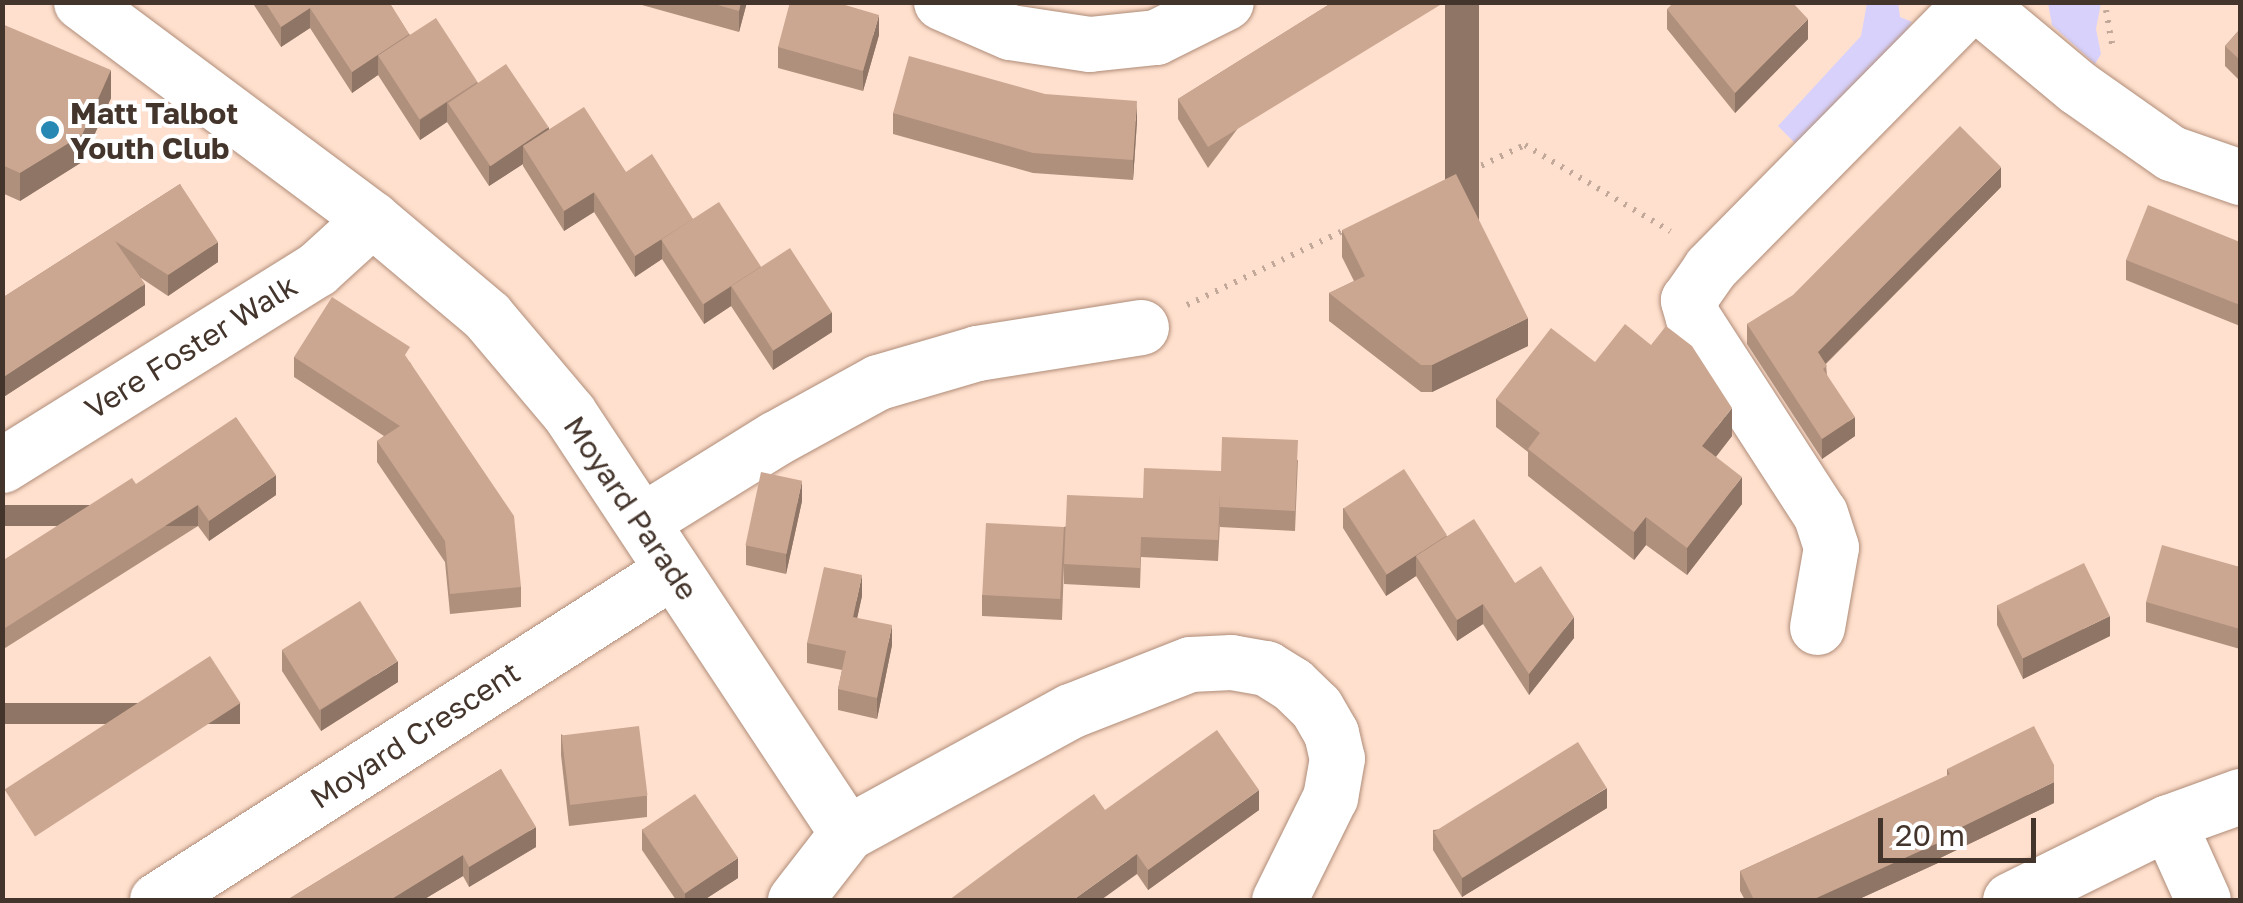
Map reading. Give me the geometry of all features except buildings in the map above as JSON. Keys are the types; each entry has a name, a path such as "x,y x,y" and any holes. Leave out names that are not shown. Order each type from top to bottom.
{"street":[{"name":"Moyard Parade","path":"81,2 372,220 487,316 569,413 848,833"},
{"path":"941,2 1010,32 1089,44 1156,37 1226,2"},
{"path":"1817,627 1831,547 1820,514 1692,318 1688,300 1714,264 1973,2 2076,87 2171,153 2240,177"},
{"name":"Vere Foster Walk","path":"2,464 317,269 372,220"},
{"path":"642,522 776,438 878,382 977,353 1141,326"},
{"name":"Moyard Crescent","path":"157,900 672,570"},
{"path":"795,900 848,833 1070,711 1190,664 1231,662 1266,668 1292,684 1316,707 1331,734 1337,758 1330,797 1279,900"},
{"path":"2010,900 2168,822 2240,796"},
{"path":"2168,822 2202,900"}],"path":[{"path":"1438,186 1525,145 1714,264"},
{"path":"1141,326 1351,228"}],"shaded area":[{"path":"1867,3 1898,3 1900,17 1912,22 1902,38 1797,145 1778,126 1861,36"},
{"path":"2048,3 2101,3 2096,29 2101,54 2095,64 2052,25"}],"place":[{"name":"Matt Talbot Youth Club","path":"50,130"}]}
